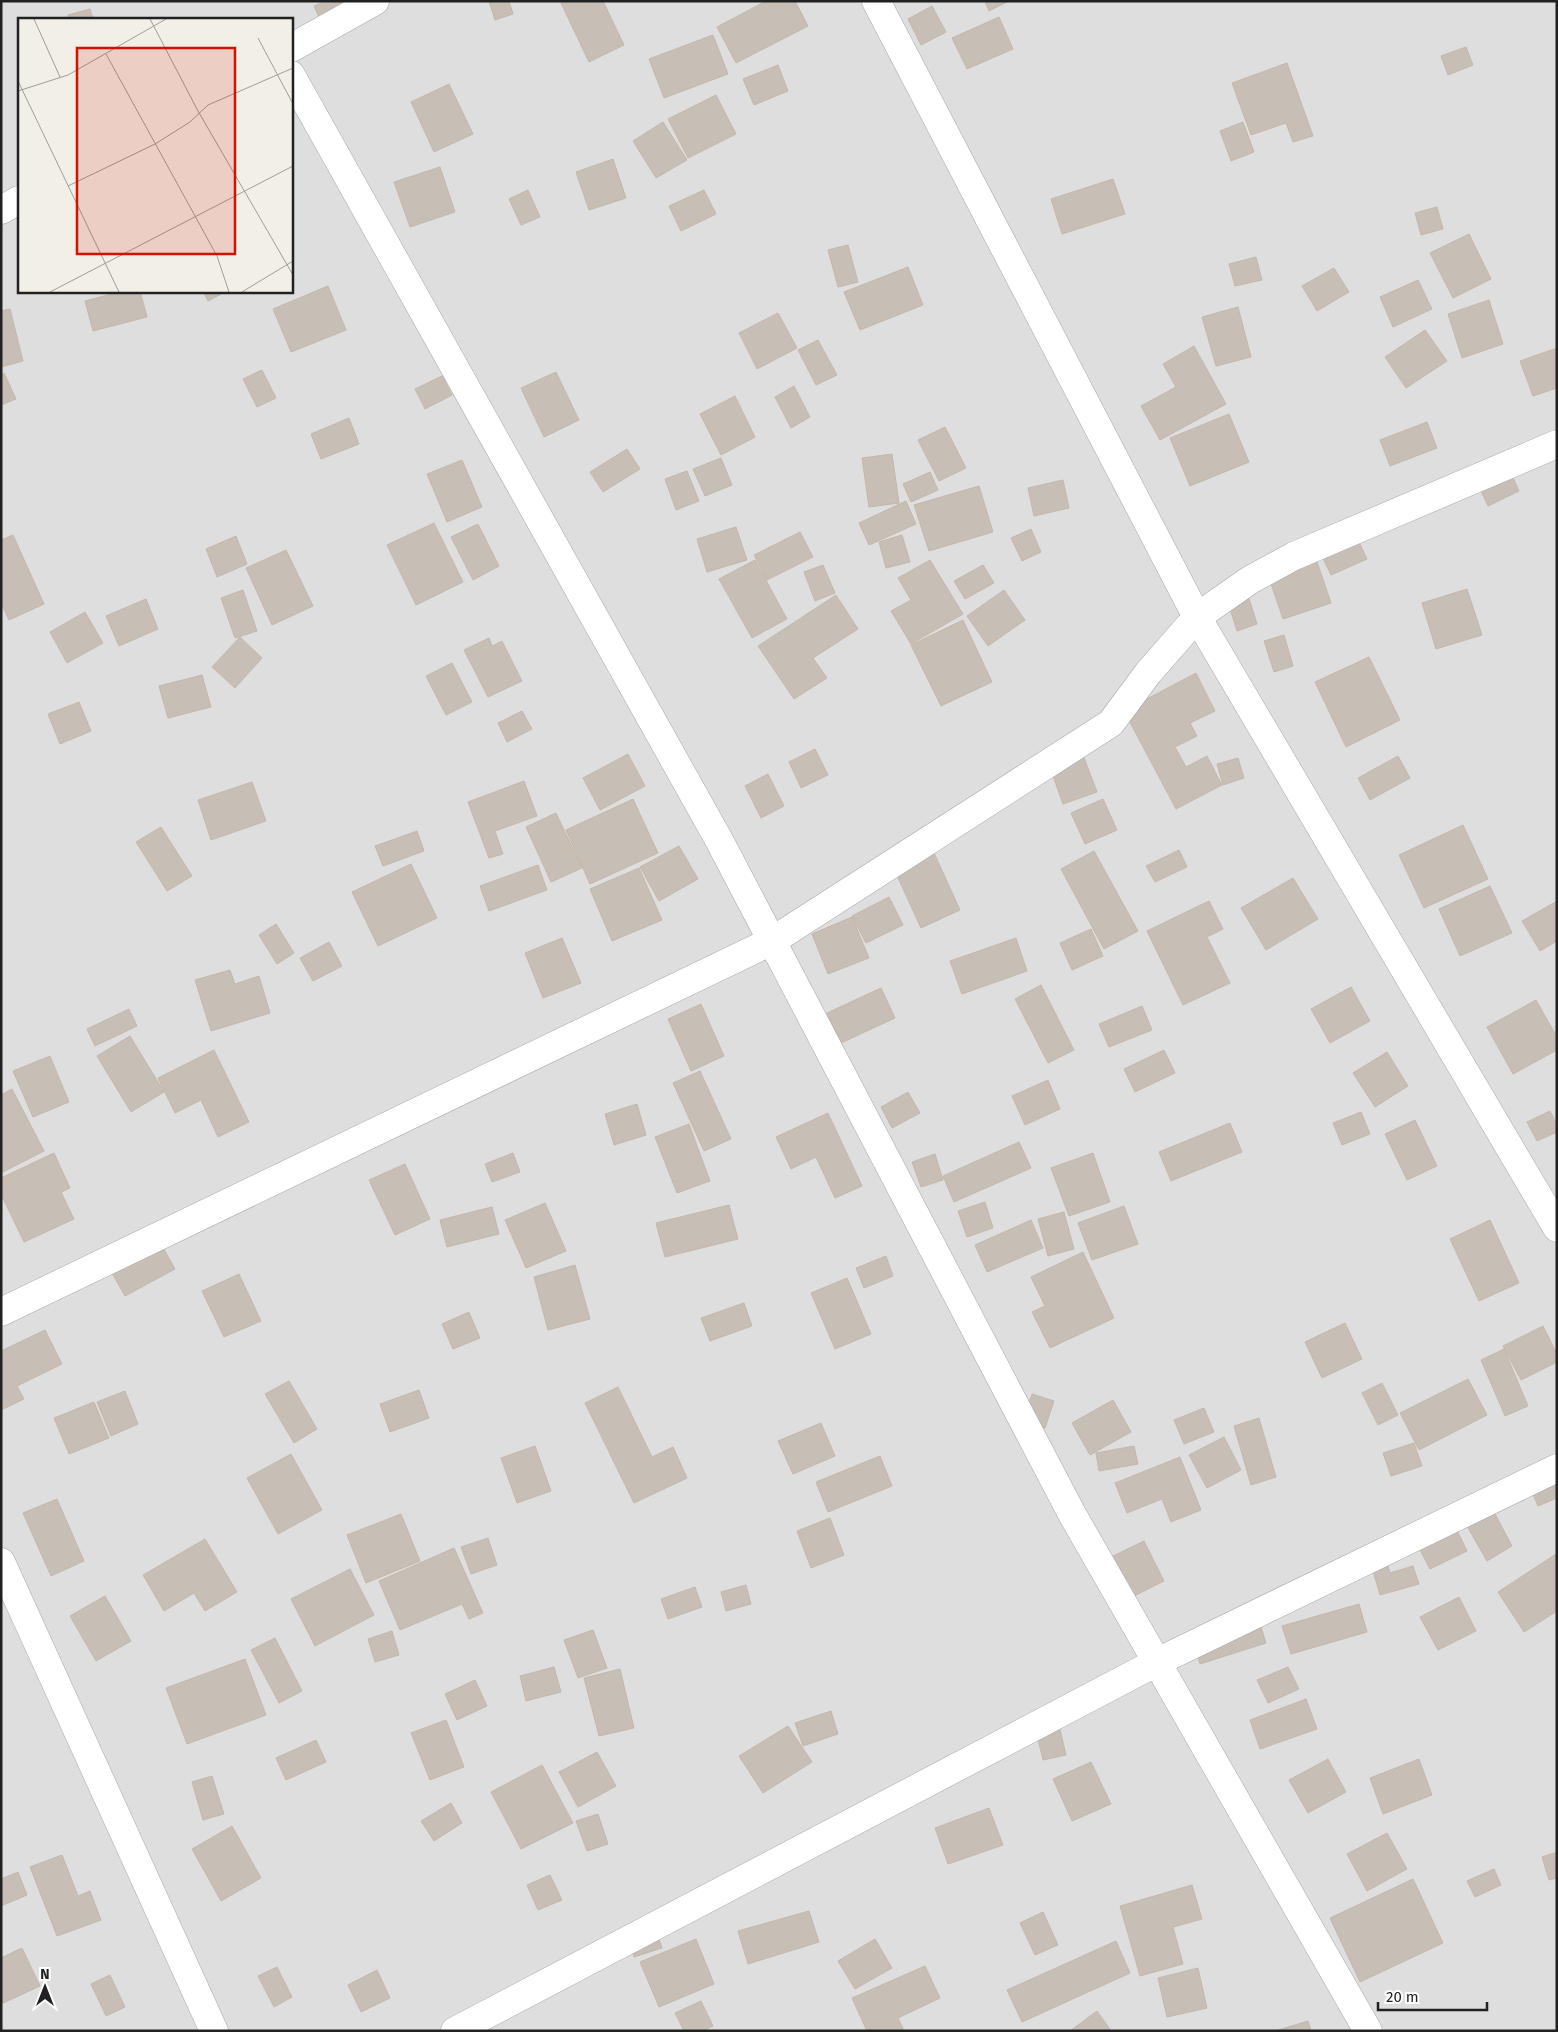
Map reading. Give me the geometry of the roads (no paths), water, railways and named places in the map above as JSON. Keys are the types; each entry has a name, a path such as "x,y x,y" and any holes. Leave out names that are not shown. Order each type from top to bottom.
{"street":[{"path":"292,47 375,1"},
{"path":"876,1 1196,618 1557,1228"},
{"path":"292,77 718,840 1072,1514 1368,2031"},
{"path":"1,210 18,201"},
{"path":"1,1312 772,941 1111,723 1148,673 1196,618 1250,580 1294,556 1557,444"},
{"path":"455,2031 1156,1662 1557,1468"},
{"path":"1,1562 214,2031"}]}
